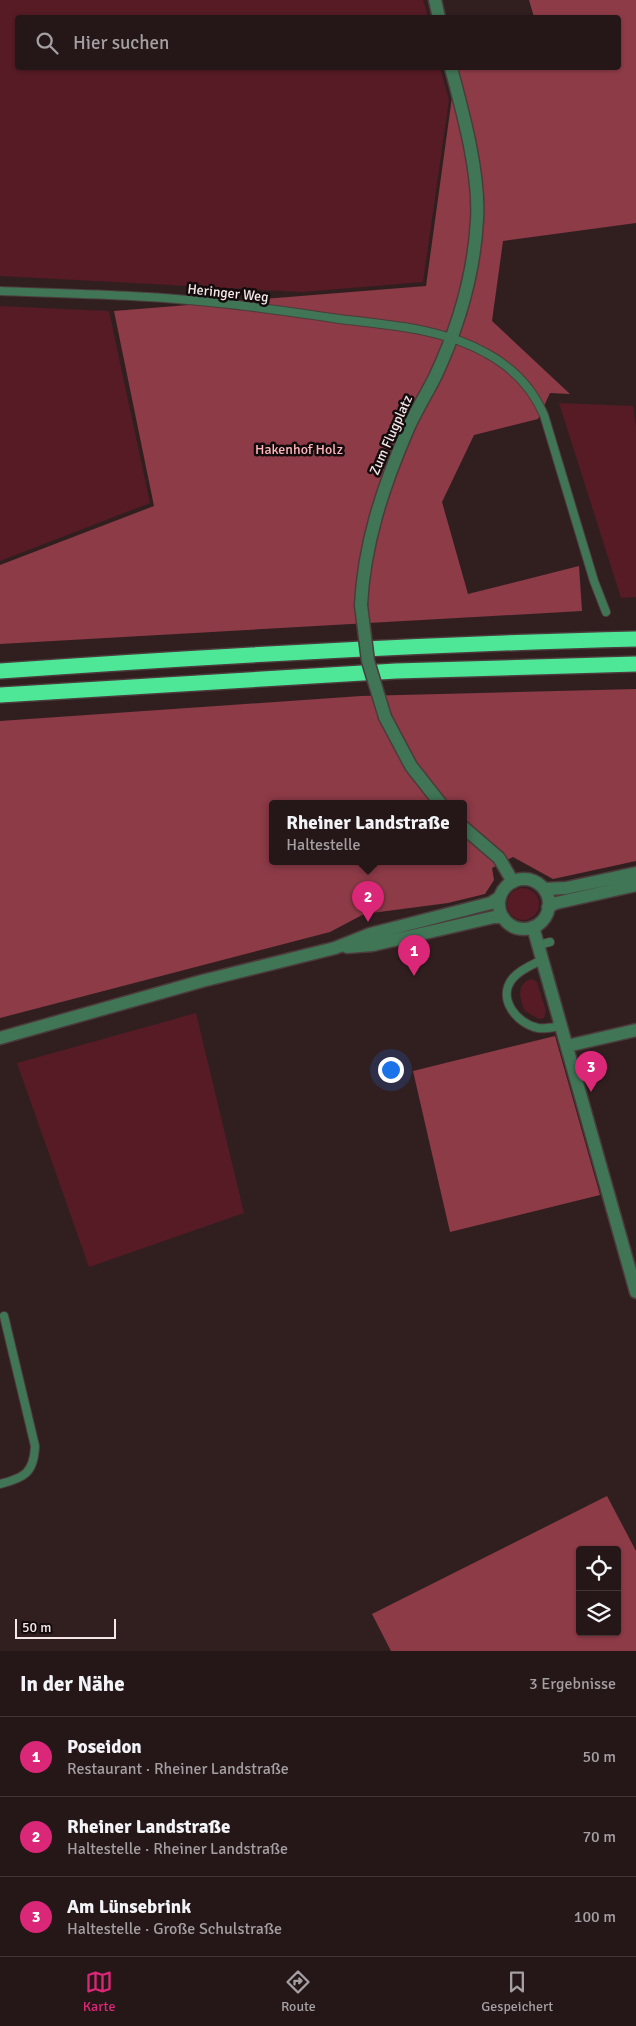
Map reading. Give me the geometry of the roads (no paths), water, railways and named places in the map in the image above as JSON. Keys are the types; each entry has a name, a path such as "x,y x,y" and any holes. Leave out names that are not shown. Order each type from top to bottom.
{"highway":[{"path":"0,671 295,651 458,643 636,639"},
{"path":"0,696 396,670 636,664"}],"street":[{"path":"435,0 438,15"},
{"name":"Zum Flugplatz","path":"438,800 411,766 385,717 368,661 361,606 362,579 370,535 385,486 408,429 435,376 451,338 465,297 473,257 477,219 472,164 451,70"},
{"path":"467,830 499,858 513,882"},
{"path":"544,890 548,907 543,919 533,927 516,927 503,917 499,904 500,897 502,891 513,882 530,880 544,890 566,888 636,873"},
{"path":"548,907 636,885"},
{"path":"0,1038 193,983 335,948 370,934 491,902 500,897"},
{"path":"335,948 373,945 494,917 503,917"},
{"path":"533,927 544,943 542,960 636,1292"},
{"path":"567,1046 636,1030"}],"lane":[{"name":"Heringer Weg","path":"0,290 218,302 416,329 451,338 486,352 510,369 536,398 544,415 594,581 606,612"},
{"path":"542,960 523,969 511,980 507,996 512,1011 522,1022 538,1028 561,1026"},
{"path":"0,1484 17,1480 29,1472 35,1460 35,1446 4,1316"}],"place":[{"name":"Rheiner Landstraße","path":"368,922"},
{"name":"Poseidon","path":"414,976"},
{"name":"Am Lünsebrink","path":"591,1092"}],"park label":[{"name":"Hakenhof Holz","path":"299,449"}]}
